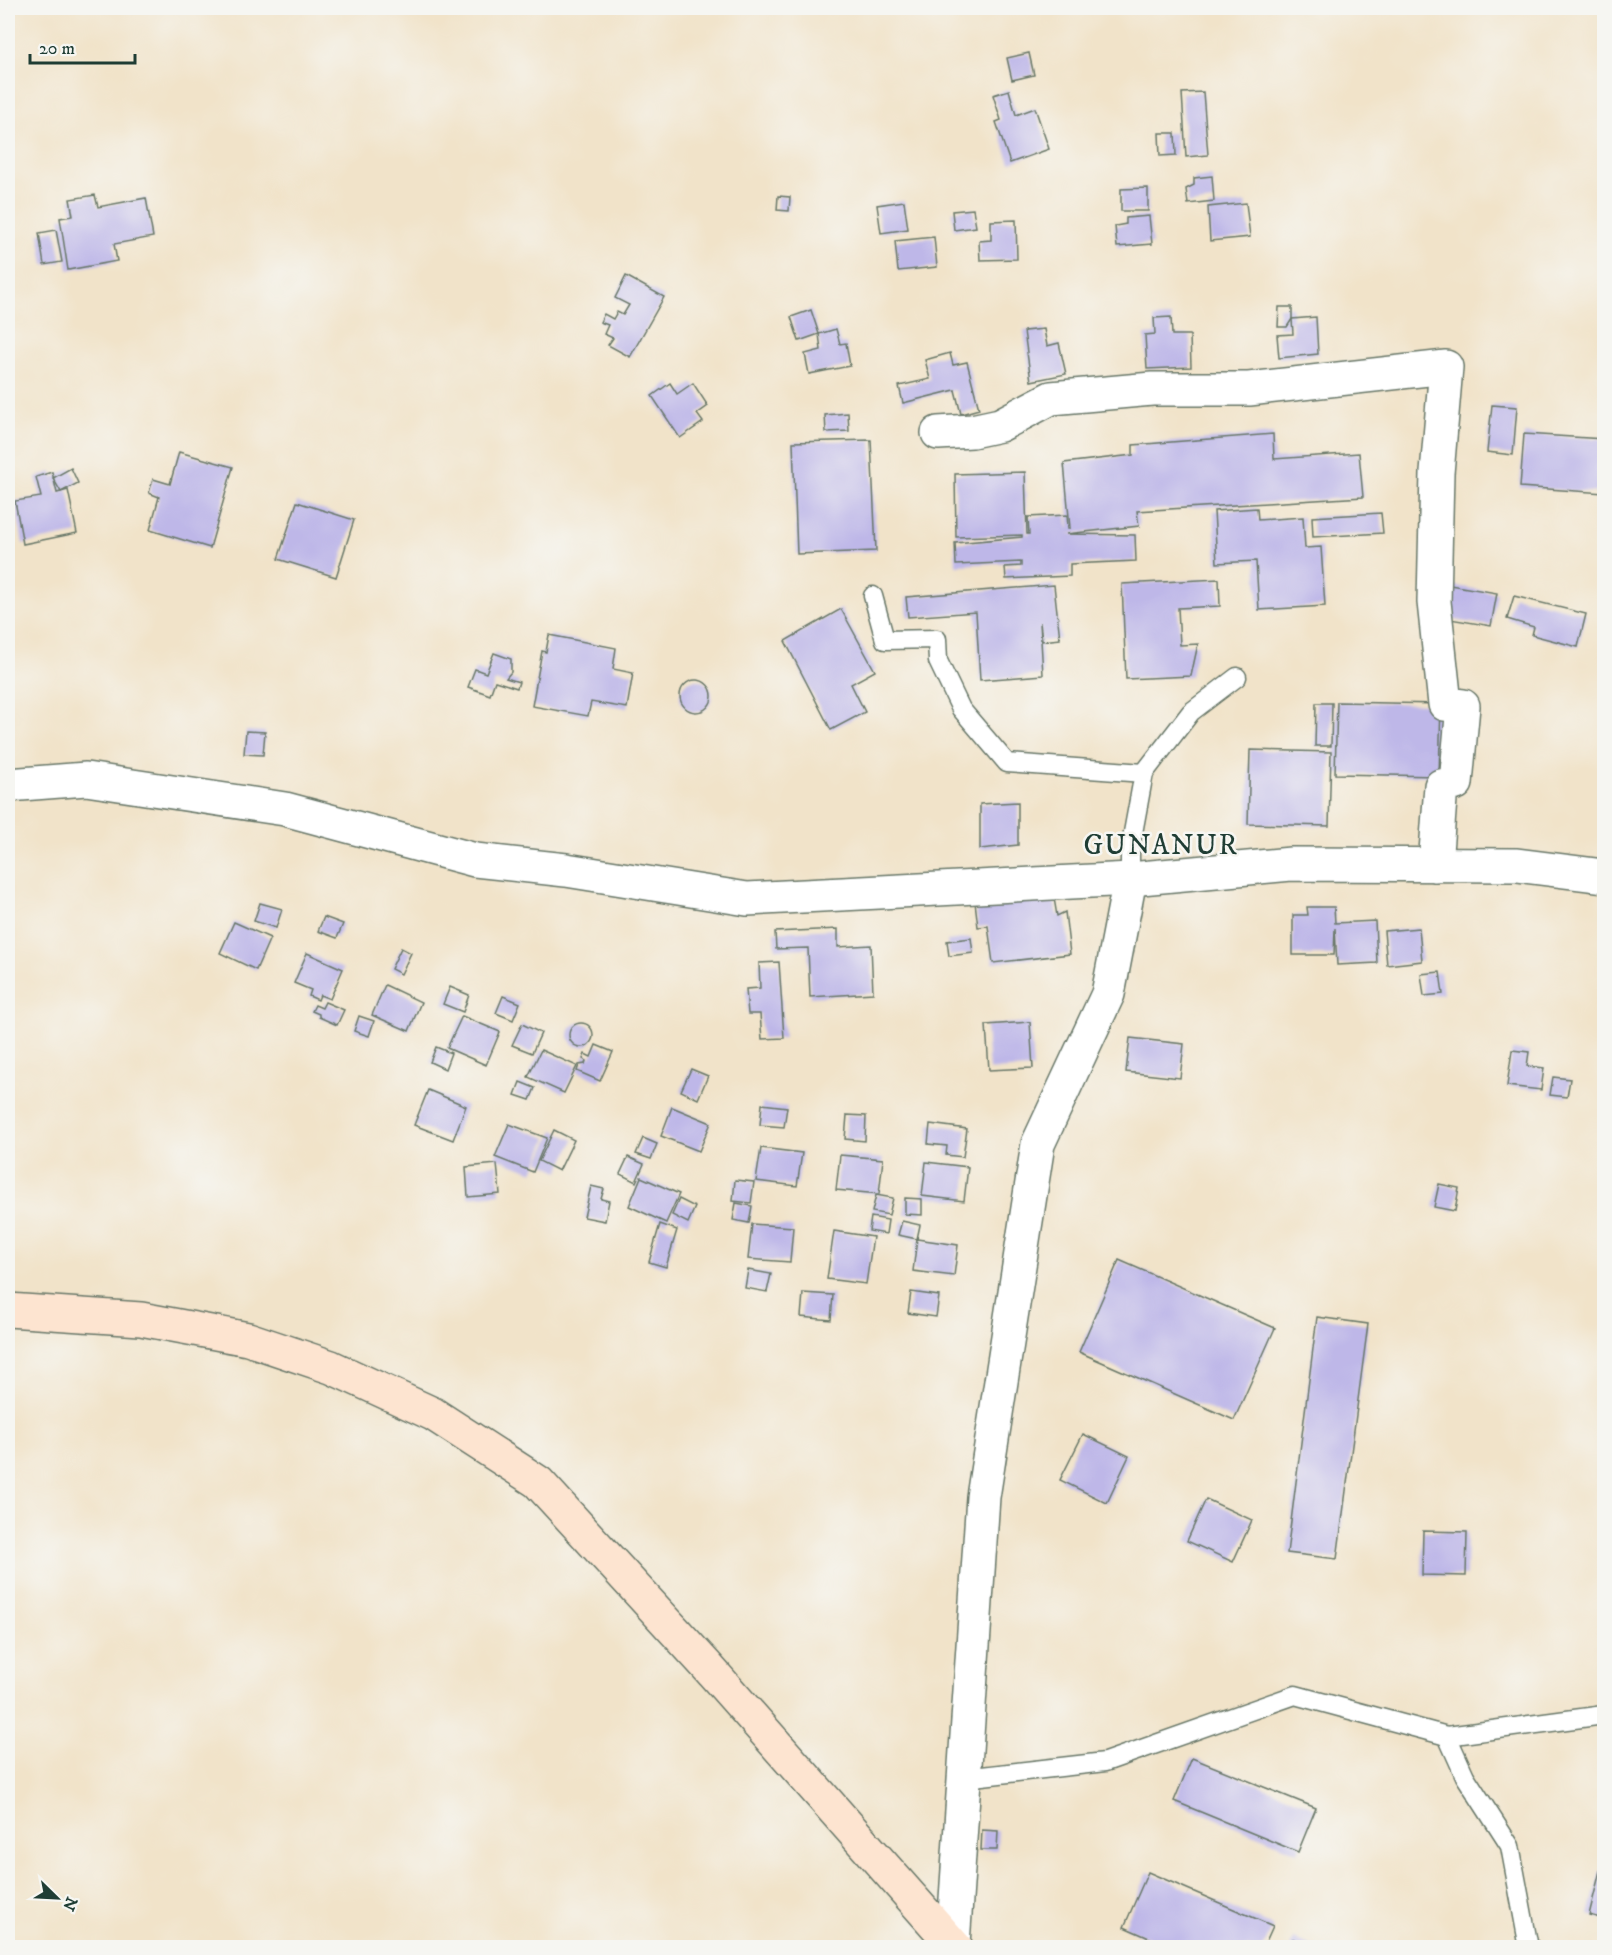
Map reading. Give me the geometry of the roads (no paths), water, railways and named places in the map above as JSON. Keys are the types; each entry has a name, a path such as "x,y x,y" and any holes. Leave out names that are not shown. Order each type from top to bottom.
{"street":[{"path":"938,432 972,431 1000,425 1051,398 1152,389 1249,389 1446,367 1437,473 1434,602 1445,704 1463,706 1456,783 1441,786 1435,865"},
{"path":"8,785 86,779 285,809 475,860 566,870 747,898 1130,879 1291,864 1517,865 1605,876"},
{"path":"955,1946 983,1497 1038,1144 1108,994 1130,879"},
{"path":"8,1310 141,1318 248,1339 331,1366 433,1414 538,1482 706,1665 955,1946"}],"lane":[{"path":"873,596 885,640 937,639 938,661 961,709 1007,763 1144,773"},
{"path":"1130,879 1130,849 1144,773 1191,712 1238,677"},
{"path":"964,1778 1105,1762 1295,1695 1448,1736 1605,1715"},
{"path":"1448,1736 1465,1776 1510,1845 1529,1947"}],"district":[{"name":"GUNANUR","path":"1161,845"}]}
